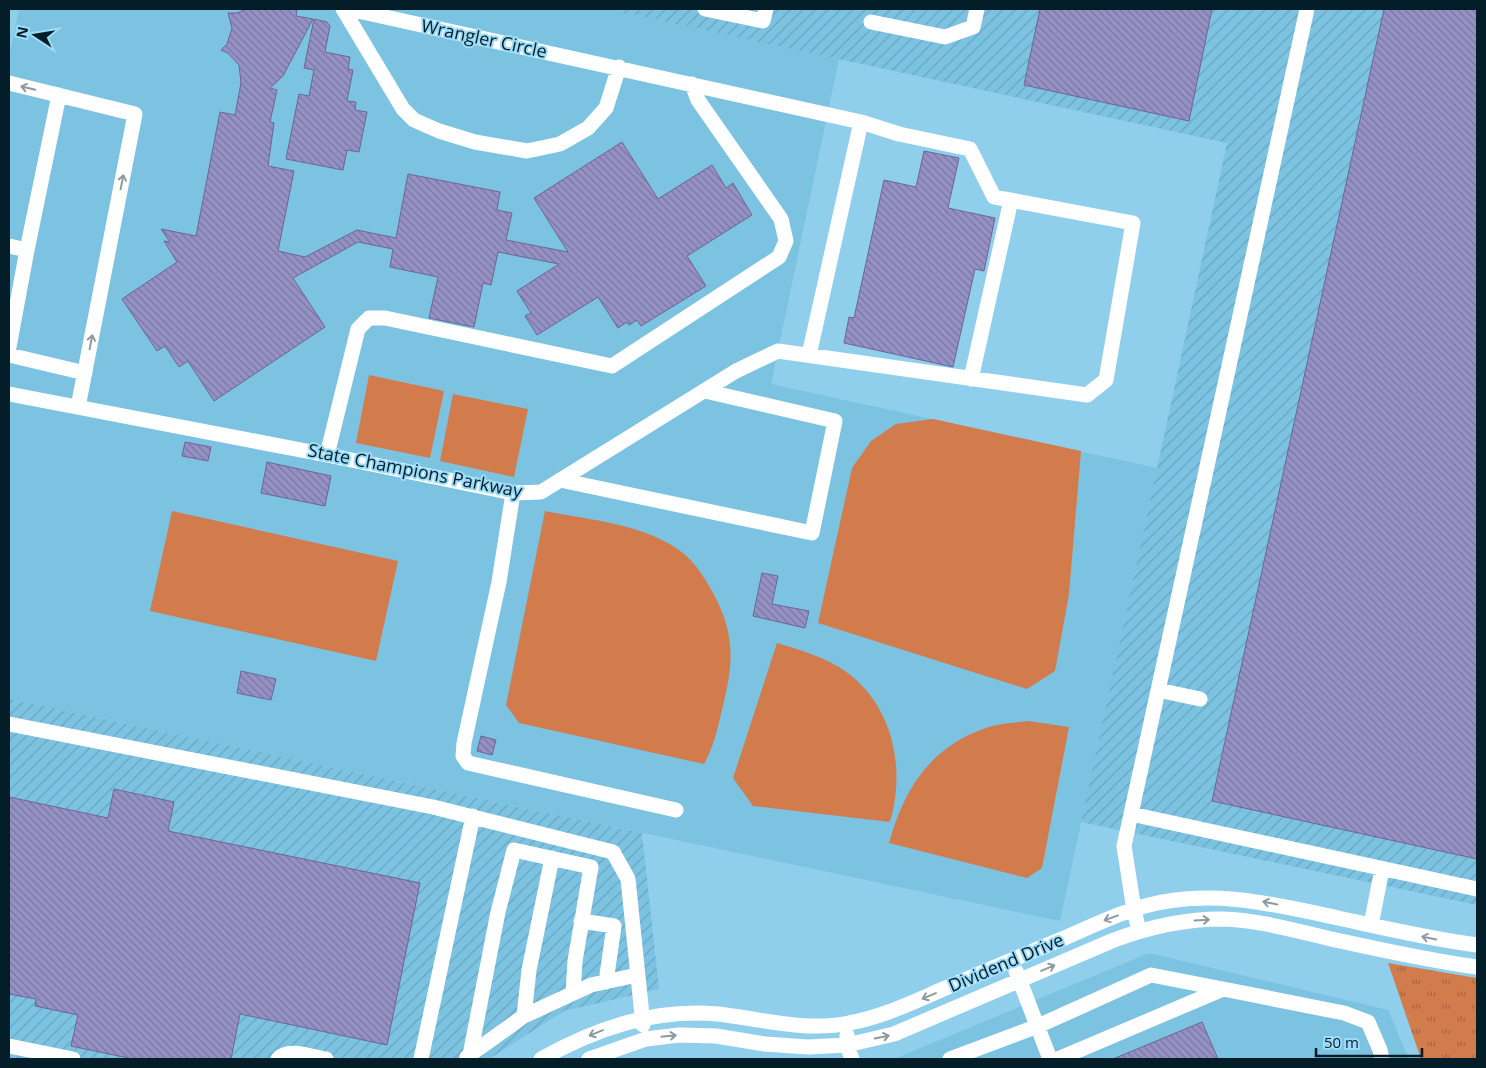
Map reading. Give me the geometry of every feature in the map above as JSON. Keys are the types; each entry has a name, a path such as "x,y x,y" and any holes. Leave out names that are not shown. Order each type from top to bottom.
{"street":[{"path":"343,9 402,109 414,120 483,144 527,151 560,144 588,128 606,108 620,67"},
{"name":"Wrangler Circle","path":"348,9 620,67 860,122 899,134 970,149 994,197 1011,200"},
{"path":"705,9 763,21 766,9"},
{"path":"871,22 945,37 973,27 977,9"},
{"path":"1140,931 1134,910 1124,846 1307,9"},
{"path":"9,84 135,114 78,407"},
{"path":"327,454 358,329 369,318 385,318 612,366 779,257 786,241 781,219 698,100 692,84"},
{"path":"9,347 59,95"},
{"path":"809,355 860,122"},
{"path":"968,378 1011,200"},
{"name":"State Champions Parkway","path":"9,394 327,454 513,493 541,492 736,371 778,351 1087,395 1106,380 1134,224 1011,200"},
{"path":"9,246 27,250"},
{"path":"9,355 85,373"},
{"path":"560,480 812,533 835,421 705,391"},
{"path":"513,493 499,582 464,743 464,756 468,763 676,810"},
{"path":"1158,690 1200,699"},
{"path":"9,724 473,816 613,852 628,879 642,1017 646,1039"},
{"path":"1132,814 1477,889"},
{"path":"421,1059 473,816"},
{"path":"467,1057 498,912 514,850 591,866 575,961 573,993"},
{"path":"524,1016 529,970 552,858"},
{"path":"1371,925 1382,869"},
{"name":"Dividend Drive","path":"541,1059 566,1045 642,1017 678,1013 718,1014 768,1023 847,1024 888,1014 1134,910 1145,906 1185,900 1222,898 1266,902 1432,939 1477,945"},
{"name":"Dividend Drive","path":"589,1059 646,1039 688,1035 716,1036 765,1044 847,1045 894,1034 1140,931 1187,921 1222,920 1262,923 1428,960 1477,967"},
{"path":"581,922 614,926 606,982"},
{"path":"1012,960 1050,1059"},
{"path":"467,1057 524,1016 591,985 638,975"},
{"path":"950,1059 1038,1026 1151,976 1344,1012 1368,1022 1382,1059"},
{"path":"1058,1059 1223,989"},
{"path":"847,1024 847,1045 852,1059"},
{"path":"9,1046 74,1059"},
{"path":"278,1059 282,1055 291,1053 326,1059"}],"shaded area":[{"path":"19,9 607,9 839,59 771,384 1157,468 1060,921 9,699 9,57"},
{"path":"607,9 1477,9 1477,905 1081,822 1227,143"},
{"path":"9,699 642,833 659,989 564,1011 489,1059 9,1059"},
{"path":"1149,953 1388,1010 1409,1059 894,1059"}],"green space":[{"path":"369,375 444,391 430,458 356,443"},
{"path":"453,394 528,409 514,477 440,461"},
{"path":"933,419 1081,451 1069,594 1055,671 1027,689 818,623 852,468 871,441 896,424"},
{"path":"172,511 398,561 376,661 150,611"},
{"path":"545,511 617,524 652,535 668,543 688,557 707,582 721,609 726,624 729,638 730,666 725,697 714,739 704,764 519,723 506,705"},
{"path":"777,643 812,654 837,666 861,685 875,701 885,719 895,759 895,801 890,822 753,806 733,778"},
{"path":"1028,721 1069,727 1042,868 1027,878 889,843 895,823 912,788 922,772 935,758 949,746 966,736 991,726"},
{"path":"1388,963 1477,978 1477,1059 1421,1059"}],"building":[{"path":"247,9 297,9 296,16 313,19 283,76 270,88 277,90 270,122 274,123 268,166 294,171 278,251 305,257 357,230 396,238 408,174 500,192 497,210 512,213 506,240 568,252 534,198 622,142 658,199 712,165 726,188 733,183 752,215 687,256 706,286 641,326 637,320 629,325 627,322 618,328 598,297 537,335 525,316 531,313 517,291 559,264 498,252 491,285 483,283 474,327 429,318 438,277 390,267 393,249 358,242 293,278 325,327 214,401 188,361 179,367 165,346 157,351 122,299 177,262 164,241 170,242 161,229 196,236 220,112 235,115 241,83 239,65 228,53 221,50 227,44 232,28 228,13 237,13"},
{"path":"1040,9 1212,9 1189,121 1024,85"},
{"path":"1384,9 1477,9 1477,859 1212,801"},
{"path":"314,19 327,22 330,26 325,52 350,57 348,69 353,70 347,101 356,102 355,110 367,112 359,152 347,150 343,170 286,159 299,94 309,96 314,70 304,68"},
{"path":"924,151 959,158 948,208 995,218 984,271 975,269 953,367 844,343 849,317 854,318 884,180 916,187"},
{"path":"185,442 211,447 208,461 182,456"},
{"path":"267,462 331,476 325,506 261,493"},
{"path":"762,573 778,576 772,604 809,611 805,628 753,616"},
{"path":"241,671 276,679 271,700 237,693"},
{"path":"481,736 496,740 492,755 477,751"},
{"path":"114,789 174,802 168,831 420,883 387,1045 240,1014 231,1059 133,1059 71,1046 78,1015 35,1006 36,999 9,994 9,797 108,818"},
{"path":"1202,1022 1218,1059 1113,1059"}]}
